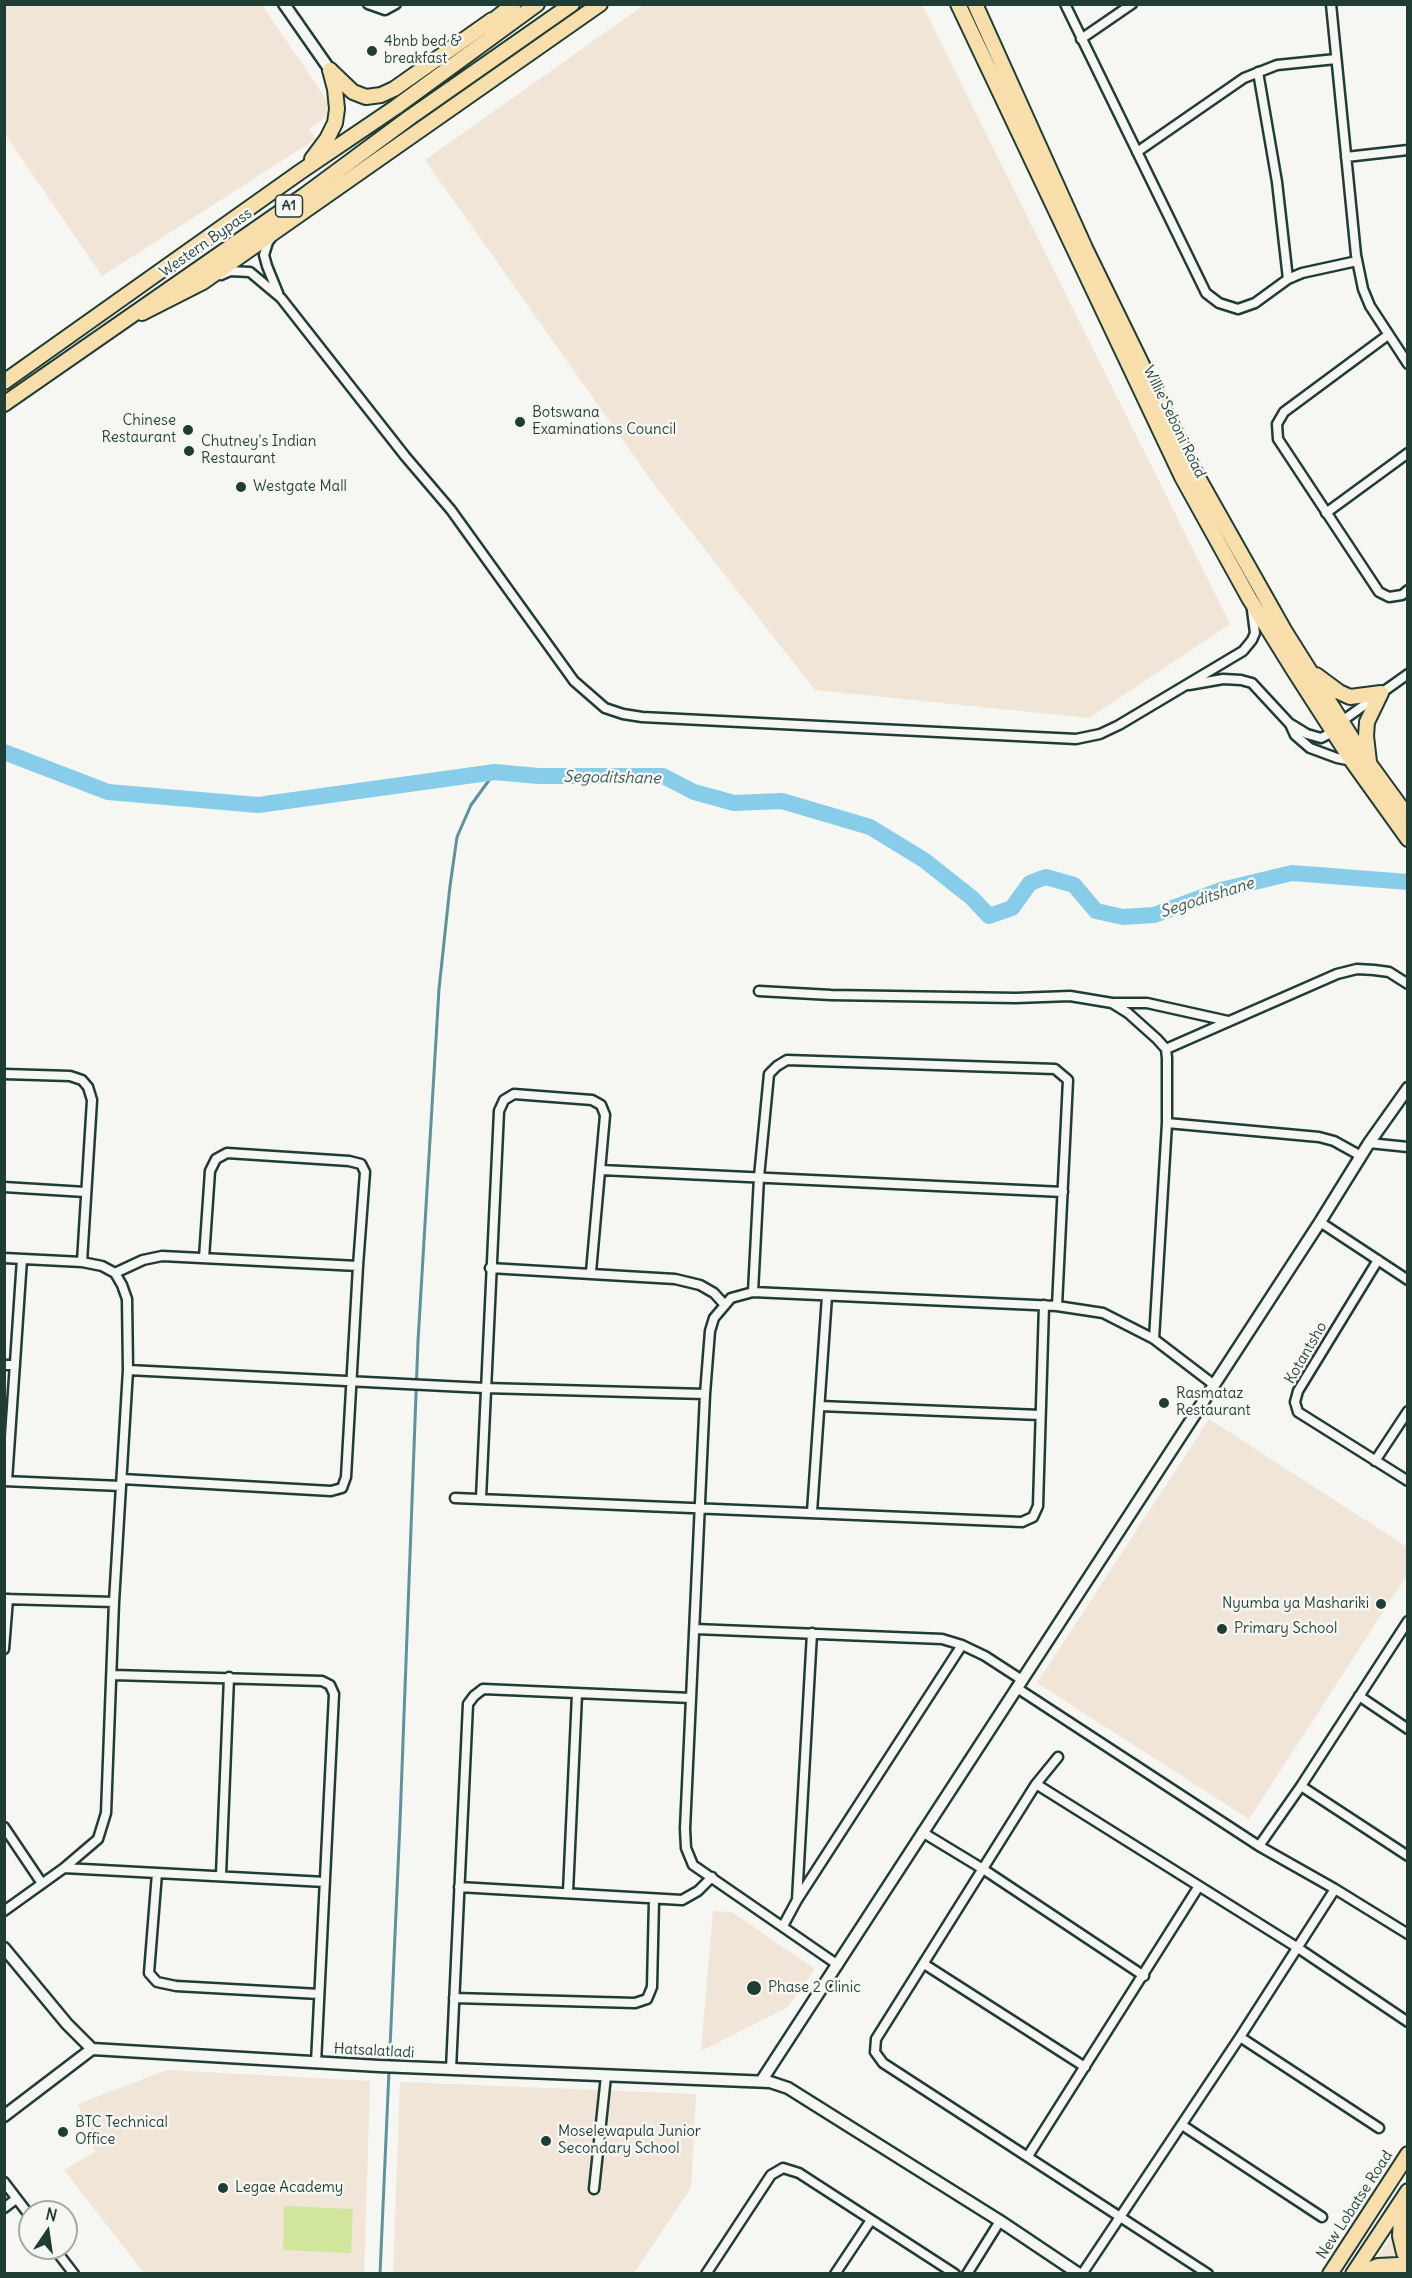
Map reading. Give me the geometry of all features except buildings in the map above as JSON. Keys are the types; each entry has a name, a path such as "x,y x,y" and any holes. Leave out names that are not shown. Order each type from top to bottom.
{"main road":[{"path":"330,70 353,92 366,98 381,95 394,89 514,4"},
{"name":"Western Bypass","path":"4,382 300,172 396,107 537,4"},
{"name":"Western Bypass","path":"4,404 572,4"},
{"path":"117,326 203,282 600,4"},
{"name":"Willie Seboni Road","path":"958,4 1182,477 1249,598 1337,726 1369,764 1407,817"},
{"name":"Willie Seboni Road","path":"975,4 1084,248 1192,467 1308,668 1352,761 1404,835"},
{"path":"419,89 492,21"},
{"path":"300,172 318,153 335,123 336,89 330,70"},
{"path":"1308,668 1339,692 1350,697 1381,693"},
{"path":"1369,764 1367,722 1381,693"},
{"name":"New Lobatse Road","path":"1330,2274 1407,2154"},
{"path":"1405,2195 1400,2236 1407,2257"},
{"path":"1353,2274 1405,2195"},
{"path":"1359,2274 1378,2266 1398,2265 1407,2270"}],"street":[{"path":"284,4 330,70"},
{"path":"368,4 385,10 396,4"},
{"path":"1065,4 1206,293 1219,303 1238,309 1255,303 1288,279 1302,273 1357,261"},
{"path":"1081,39 1132,4"},
{"path":"1331,4 1357,261 1363,289 1370,306 1407,364"},
{"path":"1137,152 1227,89 1258,72 1277,65 1336,59"},
{"path":"1258,72 1277,182 1288,279"},
{"path":"1346,157 1407,150"},
{"path":"280,229 268,242 264,255 281,298"},
{"path":"203,282 230,271 250,272 281,298 405,456 451,510 574,681 605,708 623,714 642,717 1076,739 1100,734 1243,651 1252,640 1255,624 1249,598"},
{"path":"1388,335 1284,412 1277,424 1278,439 1379,592 1389,597 1402,594 1407,590"},
{"path":"1326,513 1407,453"},
{"path":"1289,723 1315,737 1326,736 1407,674"},
{"path":"1183,686 1223,679 1252,683 1289,723 1295,735 1310,748 1352,761"},
{"path":"1166,1049 1337,974 1357,969 1389,972 1407,984"},
{"path":"759,991 831,995 1016,998 1070,996 1112,1003 1147,1003 1228,1021"},
{"path":"1112,1003 1128,1013 1166,1049 1167,1123 1154,1339"},
{"path":"753,1292 759,1177 769,1074 777,1066 787,1060 1055,1070 1068,1080 1058,1306"},
{"path":"4,1074 70,1077 82,1080 88,1087 92,1100 82,1262"},
{"path":"762,2080 1320,1222 1369,1143 1407,1088"},
{"path":"481,1498 499,1111 504,1100 514,1094 592,1100 601,1105 605,1115 591,1272"},
{"path":"1167,1123 1319,1137 1361,1156"},
{"path":"1369,1143 1407,1147"},
{"path":"22,1259 6,1481 121,1482 331,1491 342,1488 346,1477 365,1173 361,1164 349,1161 227,1153 216,1159 210,1171 204,1258"},
{"path":"601,1170 1063,1192"},
{"path":"4,1187 85,1192"},
{"path":"1320,1222 1407,1280"},
{"path":"4,1258 82,1262 102,1266 115,1274 127,1299 128,1371 114,1602 106,1813 103,1827 98,1839 64,1868 41,1882 4,1911"},
{"path":"115,1274 152,1258 204,1258 358,1266"},
{"name":"Kotantsho","path":"1378,1260 1298,1391 1295,1402 1298,1412 1407,1481"},
{"path":"490,1268 591,1272 675,1279 700,1285 714,1293 724,1304"},
{"path":"838,1965 693,1865 686,1848 705,1394 710,1330 714,1318 724,1304 739,1295 753,1292 1058,1306 1103,1313 1154,1339 1213,1384"},
{"path":"812,1512 827,1296"},
{"path":"455,1498 1022,1522 1033,1517 1038,1506 1044,1305"},
{"path":"4,1365 15,1365"},
{"path":"128,1371 485,1388 705,1394"},
{"path":"820,1406 1040,1415"},
{"path":"1375,1461 1407,1411"},
{"path":"4,1649 6,1599 114,1602"},
{"path":"1259,1846 1301,1786 1407,1621"},
{"path":"695,1629 942,1639 962,1645 985,1656 1020,1684 1259,1846 1335,1889 1407,1934"},
{"path":"797,1900 812,1633"},
{"path":"783,1926 797,1900 962,1645"},
{"path":"113,1675 322,1681 330,1685 333,1694 316,2063"},
{"path":"220,1875 229,1677"},
{"path":"451,2069 468,1704 483,1689 691,1698"},
{"path":"568,1892 577,1694"},
{"path":"1359,1696 1407,1729"},
{"path":"1058,1757 1036,1784 876,2039 875,2052 883,2063 1208,2274"},
{"path":"1036,1784 1298,1948 1407,2022"},
{"path":"1301,1786 1407,1856"},
{"path":"4,1827 41,1882"},
{"path":"922,1832 983,1869 1144,1976"},
{"path":"64,1868 325,1882"},
{"path":"157,1873 148,1973 157,1982 176,1986 319,1994"},
{"path":"459,1887 682,1900 698,1891 712,1877"},
{"path":"1028,2156 1199,1886"},
{"path":"1081,2274 1182,2125 1335,1889"},
{"path":"454,1998 635,2003 647,1999 652,1987 654,1899"},
{"path":"4,1948 67,2024 92,2049 4,2116"},
{"path":"924,1964 1085,2067"},
{"path":"1240,2037 1379,2128"},
{"name":"Hatsalatladi","path":"92,2049 379,2066 762,2080 788,2088 1081,2274"},
{"path":"594,2189 606,2076"},
{"path":"1182,2125 1322,2217"},
{"path":"706,2274 771,2175 778,2170 790,2169 956,2274"},
{"path":"4,2182 18,2201"},
{"path":"4,2208 16,2199"},
{"path":"835,2274 871,2220"},
{"path":"967,2274 1000,2221"},
{"path":"63,2260 74,2274"}],"shaded area":[{"path":"4,5 262,5 328,102 326,117 309,129 316,139 102,276 5,134"},
{"path":"644,5 922,5 1230,624 1089,718 815,690 656,487 425,160"},
{"name":"Primary School","path":"1209,1419 1407,1547 1407,1575 1249,1819 1037,1683"},
{"name":"Phase 2 Clinic","path":"713,1911 732,1912 815,1969 788,2007 701,2051"},
{"name":"Legae Academy","path":"167,2070 370,2081 364,2273 144,2273 64,2170 95,2152 78,2104"},
{"name":"Moselewapula Junior Secondary School","path":"400,2082 696,2094 691,2188 634,2273 393,2274"},
{"path":"1407,2213 1407,2273 1366,2273"}],"green space":[{"path":"284,2206 353,2209 351,2253 283,2250"}],"waterway":[{"name":"Segoditshane","path":"4,752 108,792 258,805 495,772 538,776 663,776 694,792 734,803 782,801 870,827 924,860 972,898 989,916 1012,908 1030,883 1046,877 1074,885 1096,911 1123,917 1154,915 1221,890 1292,873 1408,882"},
{"path":"380,2274 418,1341 439,989 457,837 471,805 495,772"}],"place":[{"name":"4bnb bed & breakfast","path":"372,51"},
{"name":"Botswana Examinations Council","path":"520,422"},
{"name":"Chinese Restaurant","path":"188,430"},
{"name":"Chutney's Indian Restaurant","path":"189,451"},
{"name":"Westgate Mall","path":"241,487"},
{"name":"Rasmataz Restaurant","path":"1164,1403"},
{"name":"Nyumba ya Mashariki","path":"1381,1604"},
{"name":"Primary School","path":"1222,1629"},
{"name":"Phase 2 Clinic","path":"754,1988"},
{"name":"BTC Technical Office","path":"63,2132"},
{"name":"Moselewapula Junior Secondary School","path":"546,2141"},
{"name":"Legae Academy","path":"223,2188"}]}
